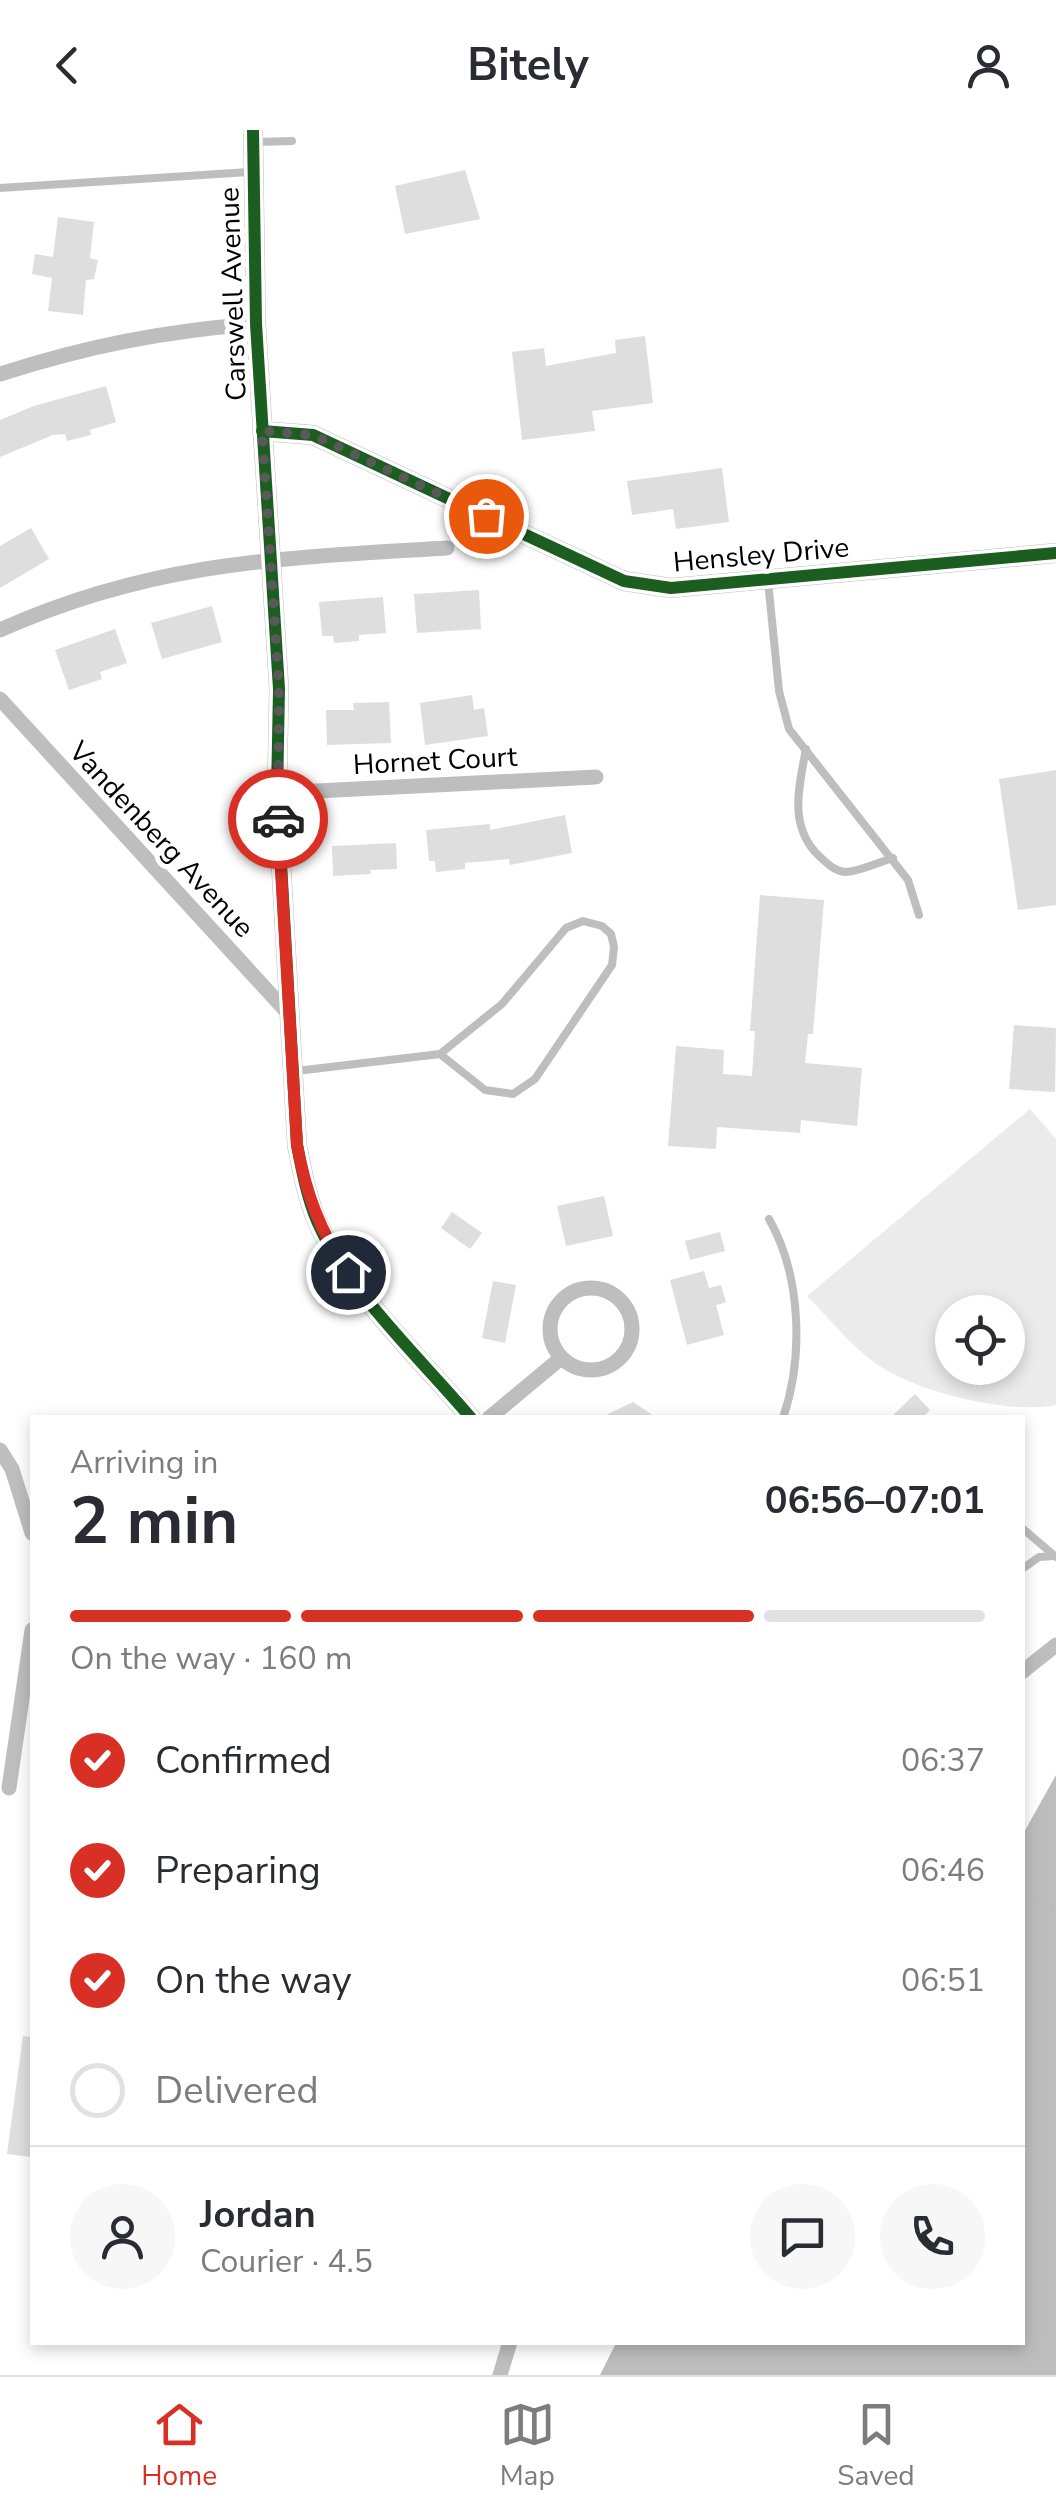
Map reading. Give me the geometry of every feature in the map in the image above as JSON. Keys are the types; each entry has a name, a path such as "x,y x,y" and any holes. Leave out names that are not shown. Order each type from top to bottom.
{"street":[{"name":"Carswell Avenue","path":"253,136 256,324 279,689 277,793 297,1145 318,1223 360,1290 469,1415"},
{"path":"0,374 116,340 256,324"},
{"name":"Hensley Drive","path":"262,431 313,435 624,581 670,588 1056,553"},
{"path":"0,630 59,604 178,572 269,558 447,548"},
{"name":"Vandenberg Avenue","path":"0,699 287,1012"},
{"name":"Hornet Court","path":"277,793 596,777"},
{"path":"582,1288 608,1291 620,1299 632,1324 632,1338 617,1361 591,1371 561,1358 550,1339 549,1326 559,1302 582,1288"},
{"path":"493,1415 561,1358"},
{"path":"0,1450 12,1469 30,1526"},
{"path":"9,1788 30,1644"},
{"path":"1025,1670 1056,1645"},
{"path":"500,2375 509,2345"}],"lane":[{"path":"253,136 292,141"},
{"path":"0,188 254,172"},
{"path":"768,581 779,692 788,729 893,858 908,880 919,915"},
{"path":"806,750 798,823 811,848 831,867 844,872 893,858"},
{"path":"292,1072 440,1054 502,1004 566,928 583,921 602,926 611,934 612,965 535,1079 513,1094 485,1090 440,1054"},
{"path":"768,1219 783,1244 795,1303 795,1355 784,1415"},
{"path":"1025,1530 1056,1556"},
{"path":"1025,1567 1039,1556 1056,1556"}],"path":[{"path":"1025,1898 1056,1906"}],"shaded area":[{"path":"1030,1109 1056,1139 1056,1405 1013,1407 937,1391 892,1373 848,1340 807,1296"},
{"path":"1056,1775 1056,2375 600,2375 615,2345 1025,2345 1025,1830"}],"building":[{"path":"465,170 480,219 405,234 395,186"},
{"path":"58,217 94,222 90,258 98,260 94,279 86,280 83,315 48,311 52,278 32,274 35,254 53,257"},
{"path":"645,336 653,403 592,411 595,431 522,440 512,352 544,348 546,366 616,353 615,340"},
{"path":"106,386 116,422 90,430 91,435 67,441 65,434 53,435 0,457 0,420"},
{"path":"722,468 729,522 676,529 673,509 632,515 627,481"},
{"path":"31,528 49,559 0,588 0,546"},
{"path":"479,590 481,629 417,633 414,594"},
{"path":"383,597 386,633 359,635 359,641 334,643 333,636 322,636 319,602"},
{"path":"212,606 222,642 162,659 151,623"},
{"path":"115,629 127,663 100,672 102,679 69,690 55,650"},
{"path":"472,695 474,710 484,708 488,736 425,745 420,703"},
{"path":"389,702 391,743 327,745 326,710 354,710 353,703"},
{"path":"1056,770 1056,905 1018,910 999,779"},
{"path":"565,815 572,853 510,865 509,859 465,863 465,869 436,872 435,861 429,861 426,830 490,824 490,830"},
{"path":"396,843 397,869 333,876 332,846"},
{"path":"760,895 824,900 813,1034 808,1034 805,1063 862,1068 857,1126 801,1120 800,1133 717,1127 716,1149 668,1146 676,1046 724,1050 723,1074 752,1076 755,1031 750,1031"},
{"path":"1014,1025 1056,1028 1055,1092 1009,1089"},
{"path":"604,1196 613,1236 566,1246 557,1206"},
{"path":"452,1212 482,1233 470,1249 441,1228"},
{"path":"720,1232 725,1251 690,1260 685,1241"},
{"path":"704,1271 709,1288 721,1285 726,1302 716,1305 724,1335 687,1345 670,1280"},
{"path":"493,1281 516,1285 505,1343 482,1338"},
{"path":"915,1394 930,1410 925,1415 893,1415"},
{"path":"633,1402 652,1415 606,1415"},
{"path":"23,2036 30,2037 30,2157 7,2154"}],"cycle path":[{"path":"253,130 256,324 279,689 277,793 297,1145 310,1203 330,1247 387,1324 468,1415"},
{"path":"262,431 313,435 624,581 671,588 1056,553"}],"way so far":[{"path":"278,819 279,689 262,431 313,435 486,516"}],"route":[{"path":"278,819 297,1145 318,1223 348,1272"}]}
